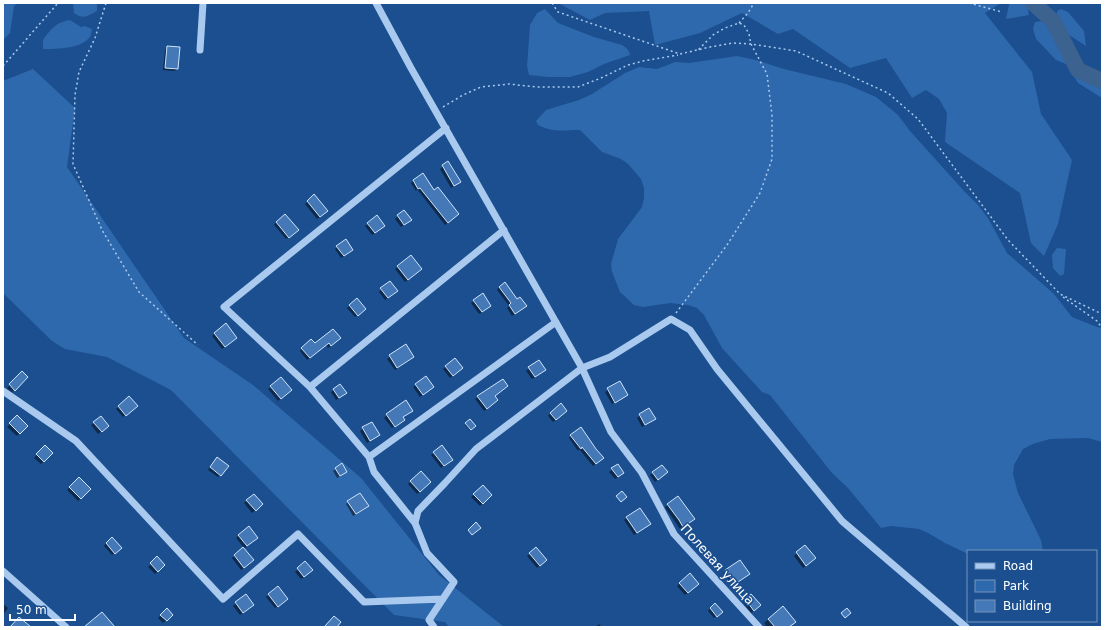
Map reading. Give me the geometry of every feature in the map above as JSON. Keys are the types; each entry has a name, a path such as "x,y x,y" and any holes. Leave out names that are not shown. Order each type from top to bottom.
{"street":[{"path":"200,50 203,3"},
{"name":"Полевая улица","path":"376,3 582,368 611,432 642,473 674,534 759,627"},
{"path":"434,627 429,620 454,582 427,553 415,523 374,472 369,457 310,386 224,307 446,128"},
{"path":"310,386 504,230"},
{"path":"415,523 418,511 476,449 582,368 610,357 671,319 690,330 717,369 842,521 966,627"},
{"path":"369,457 556,322"},
{"path":"3,391 76,441 223,599 298,534 364,602 443,599"},
{"path":"3,571 66,627"}],"path":[{"path":"3,66 58,3"},
{"path":"106,3 95,38 79,72 75,95 73,164 102,230 139,292 198,345"},
{"path":"552,3 558,12 680,54"},
{"path":"697,50 713,35 725,28 739,23 754,3"},
{"path":"969,3 1002,12"},
{"path":"671,319 727,245 760,193 772,159 772,115 767,74 751,44 749,34 744,25 739,23"},
{"path":"436,111 463,95 481,87 509,84 537,87 578,87 628,65 733,43 751,44 796,51 888,93 918,119 1008,240 1060,294 1097,321 1102,328"},
{"path":"1060,294 1102,314"}],"green space":[{"path":"3,3 17,3 14,6 10,33 3,40"},
{"path":"73,3 97,3 97,11 88,16 80,16 74,13"},
{"path":"558,3 1001,3 985,13 1032,72 1041,114 1072,160 1058,224 1044,256 1031,243 1020,193 945,142 947,113 939,99 926,90 912,98 886,58 850,68 793,29 778,34 742,13 700,33 655,45 649,11 605,13 590,20"},
{"path":"1010,3 1033,3 1028,10 1029,15 1006,19"},
{"path":"545,9 558,23 594,37 622,45 628,49 630,55 604,64 588,72 570,77 529,75 527,66 530,25 537,13"},
{"path":"1061,9 1068,12 1084,31 1086,46 1069,35 1066,38 1087,77 1102,89 1102,98 1078,83 1066,64 1056,60 1036,39 1033,29 1035,22 1057,19 1057,11"},
{"path":"70,20 81,27 85,26 92,29 88,40 76,46 43,49 43,40 51,29 61,22"},
{"path":"737,56 846,84 876,97 898,115 910,131 978,205 988,218 1007,253 1054,294 1072,317 1102,328 1102,442 1088,438 1050,439 1033,444 1023,449 1014,465 1013,474 1018,493 1041,540 1043,550 967,550 967,554 919,529 891,526 881,528 848,488 832,473 770,395 762,392 722,348 704,315 697,308 688,305 670,303 643,307 634,305 620,292 612,272 611,264 618,239 642,207 644,188 641,179 628,164 621,159 602,152 580,130 544,128 538,125 536,121 546,110 579,100 592,94 625,73 639,67 657,69 675,62 689,63"},
{"path":"33,69 75,108 67,167 184,338 253,385 361,478 439,575 504,627 449,627 445,622 394,615 171,390 107,357 65,349 52,341 3,293 3,81"},
{"path":"1057,248 1066,249 1064,274 1060,276 1053,268 1052,255"}],"building":[{"path":"167,46 180,47 178,69 165,68"},
{"path":"448,161 461,182 454,186 442,165"},
{"path":"423,173 434,190 438,187 459,214 448,223 420,188 418,189 413,180"},
{"path":"314,194 328,211 320,217 307,201"},
{"path":"404,210 412,220 404,225 397,215"},
{"path":"285,214 299,230 289,238 276,222"},
{"path":"377,215 385,226 375,233 367,223"},
{"path":"346,239 353,250 344,256 336,246"},
{"path":"411,255 422,269 408,280 397,266"},
{"path":"390,281 398,291 388,298 380,288"},
{"path":"505,282 517,299 520,297 527,306 515,314 509,305 511,303 499,287"},
{"path":"483,293 491,306 482,312 473,300"},
{"path":"357,298 366,309 358,316 349,305"},
{"path":"226,323 237,338 225,347 214,333"},
{"path":"333,329 341,338 331,346 329,343 310,358 301,348 311,339 315,343"},
{"path":"406,344 414,357 397,368 389,355"},
{"path":"455,358 463,368 453,376 445,366"},
{"path":"539,360 546,370 535,377 528,367"},
{"path":"22,371 28,377 15,391 9,384"},
{"path":"426,376 434,387 423,395 415,384"},
{"path":"281,377 292,390 281,399 270,386"},
{"path":"503,379 508,386 495,396 498,400 487,409 477,396"},
{"path":"620,381 628,395 615,403 607,388"},
{"path":"340,384 347,393 339,398 333,389"},
{"path":"129,396 138,406 126,416 118,406"},
{"path":"406,400 413,411 403,417 405,420 395,427 386,414"},
{"path":"561,403 567,411 556,420 550,413"},
{"path":"649,408 656,419 645,425 639,414"},
{"path":"17,415 28,426 20,434 9,423"},
{"path":"101,416 109,426 102,432 93,422"},
{"path":"470,419 476,426 471,430 465,423"},
{"path":"372,422 380,435 370,441 362,427"},
{"path":"581,427 604,458 596,464 570,435"},
{"path":"45,445 53,453 44,462 36,454"},
{"path":"442,445 453,460 444,466 433,452"},
{"path":"217,457 229,466 221,476 210,467"},
{"path":"342,463 347,472 340,476 335,468"},
{"path":"618,464 624,473 618,477 611,468"},
{"path":"662,465 668,472 658,480 652,472"},
{"path":"421,471 431,482 420,492 410,481"},
{"path":"79,477 91,489 81,499 69,487"},
{"path":"483,485 492,495 483,504 473,494"},
{"path":"622,491 627,497 621,502 616,496"},
{"path":"360,493 369,506 356,514 347,501"},
{"path":"254,494 263,504 256,511 246,500"},
{"path":"678,496 695,519 683,527 667,504"},
{"path":"640,508 651,524 637,533 626,517"},
{"path":"476,522 481,528 472,535 468,530"},
{"path":"249,526 258,538 247,546 238,535"},
{"path":"112,537 122,548 115,554 106,543"},
{"path":"805,545 816,558 806,566 796,552"},
{"path":"243,547 254,560 244,568 234,555"},
{"path":"536,547 547,560 540,566 529,553"},
{"path":"157,556 165,565 158,572 150,563"},
{"path":"740,560 750,574 735,584 725,570"},
{"path":"305,561 313,570 304,577 297,568"},
{"path":"690,573 699,584 688,593 679,583"},
{"path":"278,586 288,599 278,607 268,594"},
{"path":"246,594 254,605 243,613 235,602"},
{"path":"751,594 761,605 754,611 745,599"},
{"path":"715,603 723,612 717,617 710,608"},
{"path":"783,606 796,622 789,627 775,627 768,619"},
{"path":"167,608 173,615 167,621 160,615"},
{"path":"847,608 851,613 845,618 841,613"},
{"path":"102,612 115,627 84,627"},
{"path":"334,616 341,622 337,627 324,627"},
{"path":"19,617 31,627 10,627"}],"waterway":[{"path":"1033,3 1053,21 1078,70 1102,81"}]}
